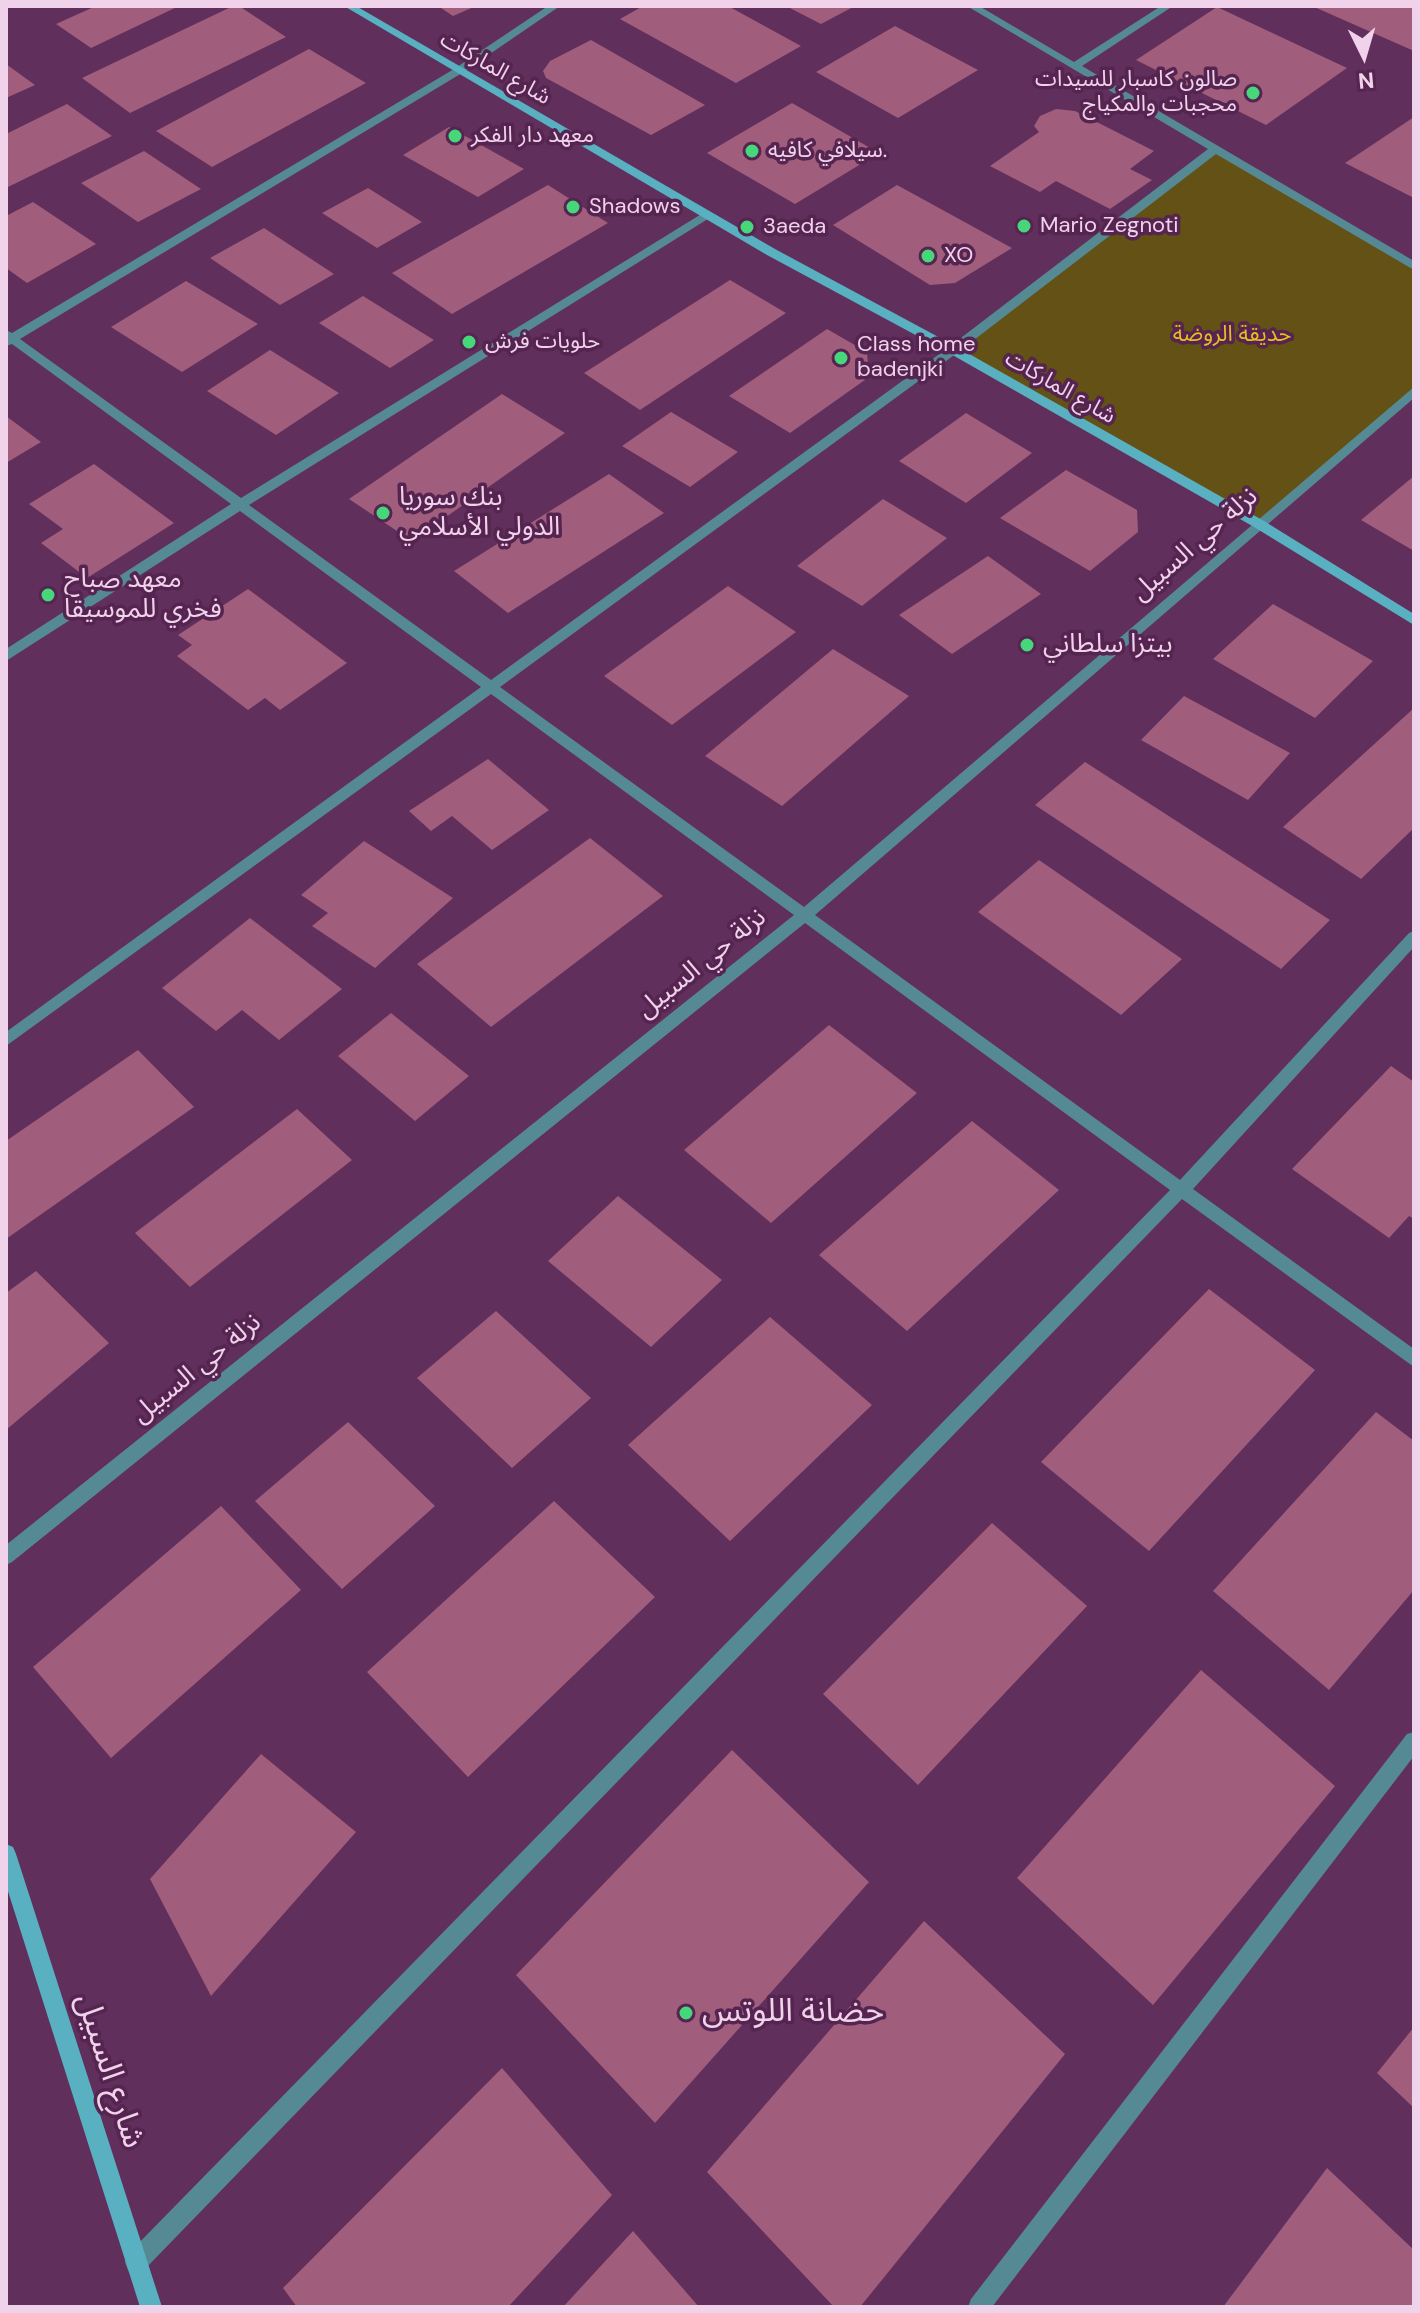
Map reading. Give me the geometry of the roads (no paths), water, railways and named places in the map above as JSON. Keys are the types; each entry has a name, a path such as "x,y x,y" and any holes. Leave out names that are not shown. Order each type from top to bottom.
{"street":[{"name":"شارع الماركات","path":"349,6 707,215 1259,524 1414,620"},
{"path":"555,6 458,71 8,338 806,914 1414,1359"},
{"path":"972,6 1414,266"},
{"path":"1075,66 1168,6"},
{"path":"6,1040 494,688 953,350 1215,149"},
{"path":"6,656 241,504 707,215"},
{"name":"نزلة حي السبيل","path":"6,1556 806,914 1414,391"},
{"path":"136,2262 1182,1189 1414,937"},
{"path":"979,2307 1414,1741"},
{"name":"شارع السبيل","path":"6,1854 151,2307"}],"place":[{"name":"صالون كاسبار للسيدات محجبات والمكياج","path":"1253,93"},
{"name":"معهد دار الفكر","path":"455,136"},
{"name":"سيلافي كافيه.","path":"752,151"},
{"name":"Shadows","path":"573,207"},
{"name":"Mario Zegnoti","path":"1024,226"},
{"name":"3aeda","path":"747,227"},
{"name":"XO","path":"928,256"},
{"name":"حلويات فرش","path":"469,342"},
{"name":"Class home badenjki","path":"841,358"},
{"name":"بنك سوريا الدولي الأسلامي","path":"383,513"},
{"name":"معهد صباح فخري للموسيقا","path":"48,595"},
{"name":"بيتزا سلطاني","path":"1027,645"},
{"name":"حضانة اللوتس","path":"686,2013"}],"park label":[{"name":"حديقة الروضة","path":"1232,335"}]}
